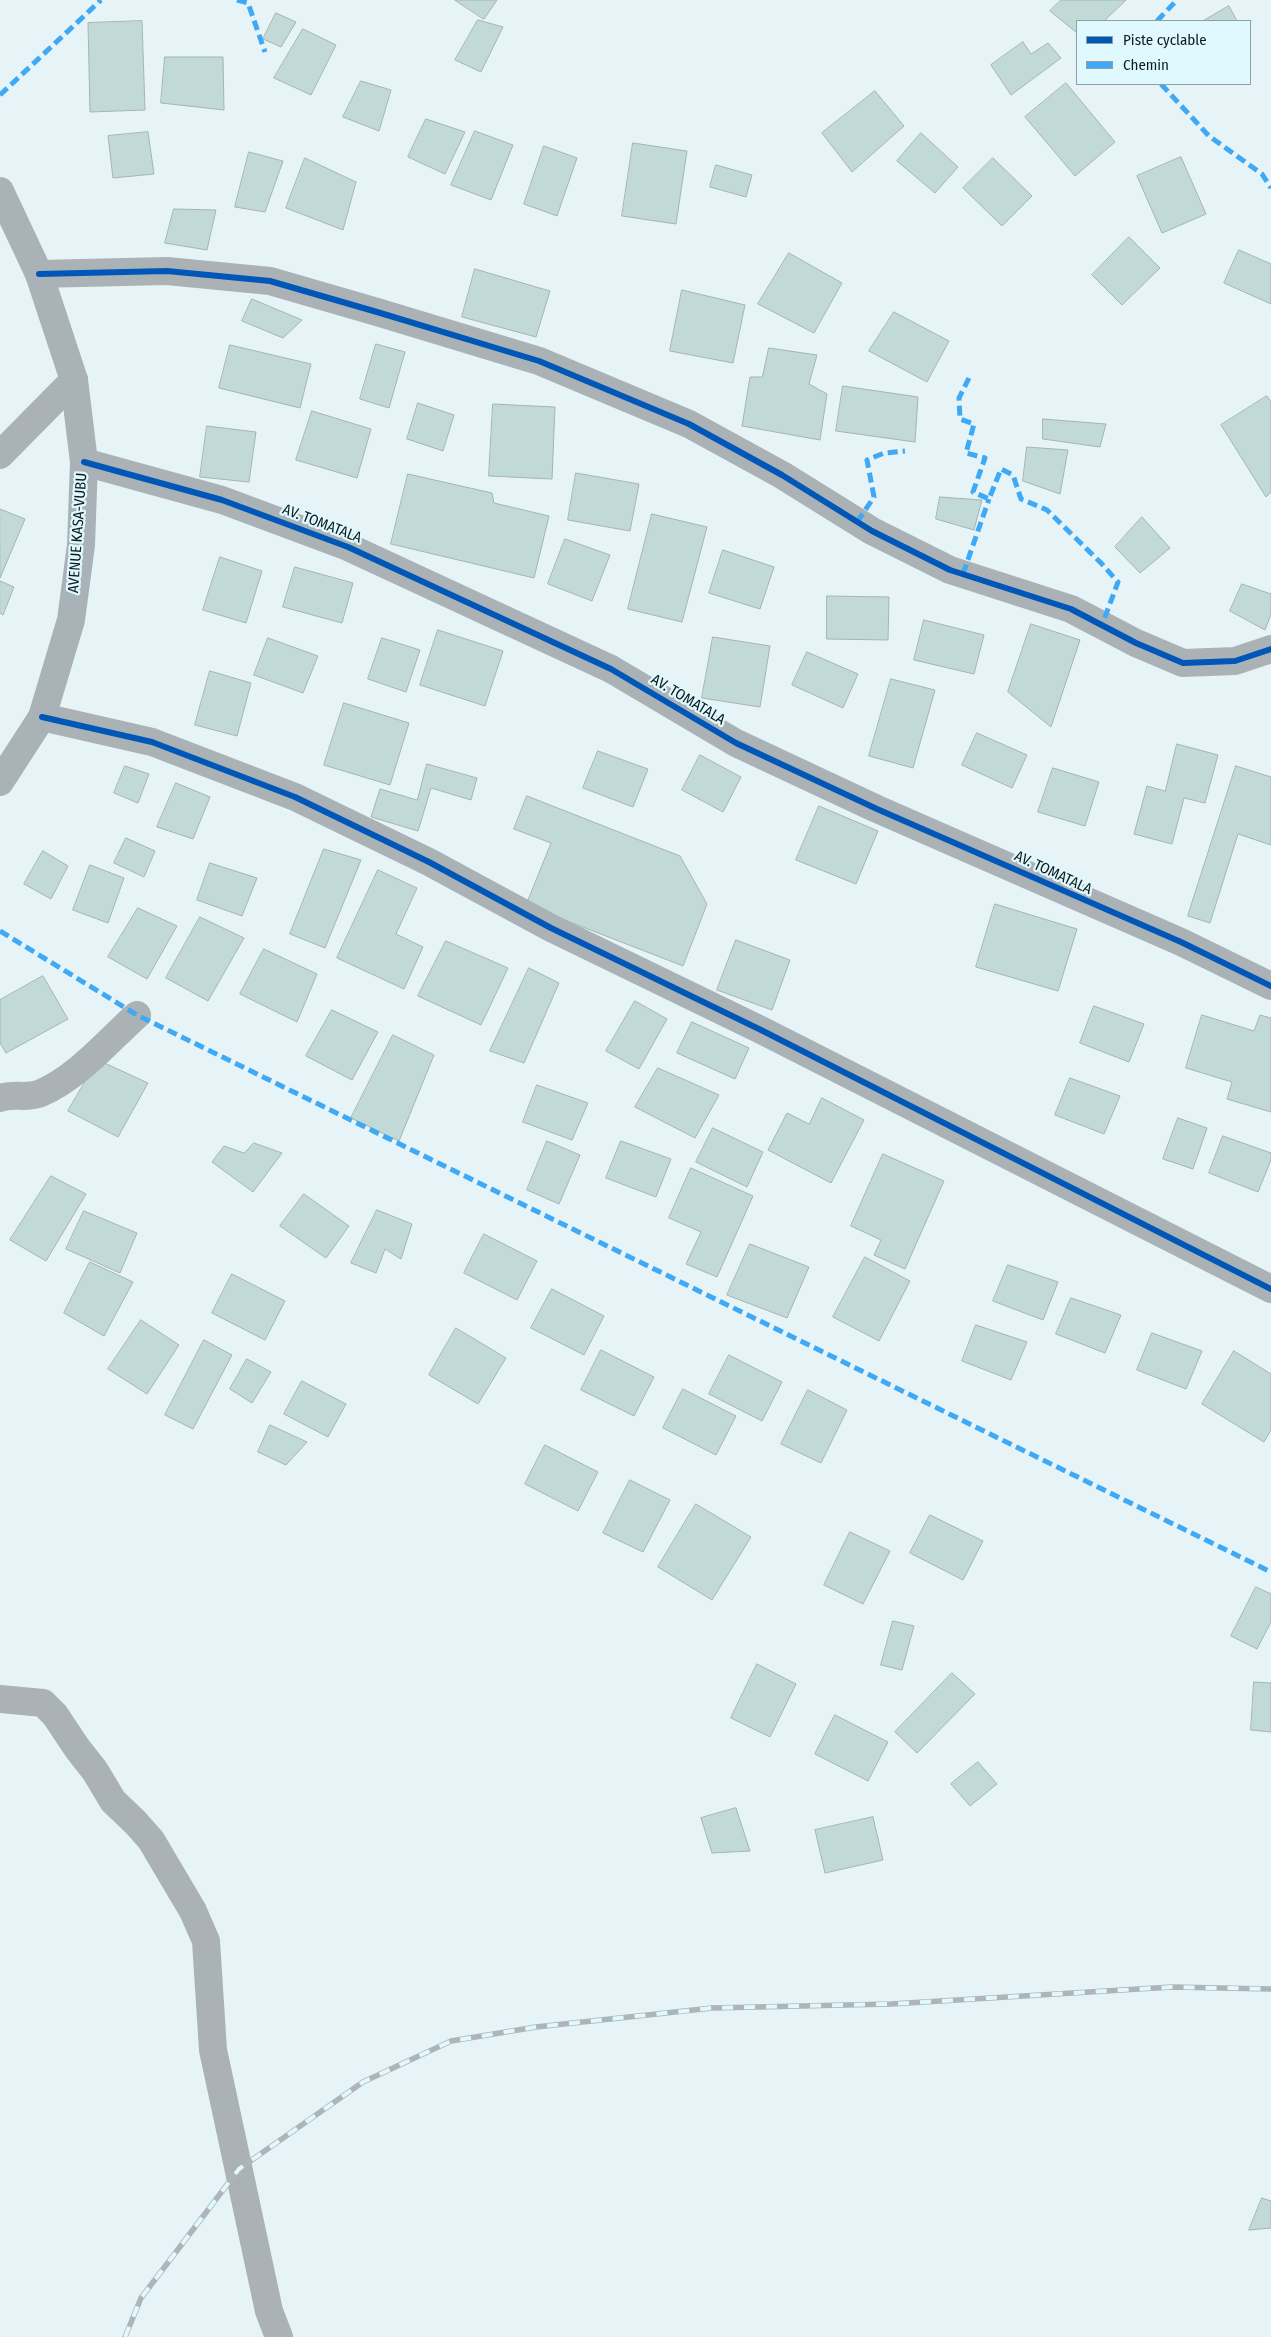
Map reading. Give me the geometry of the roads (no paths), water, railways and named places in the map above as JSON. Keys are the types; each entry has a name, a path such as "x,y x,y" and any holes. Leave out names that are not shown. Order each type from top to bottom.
{"highway":[{"name":"AVENUE KASA-VUBU","path":"0,191 39,274 74,380 84,462 81,545 71,620 42,717 0,782"}],"street":[{"path":"39,274 167,271 270,281 539,361 689,424 782,475 872,531 950,570 1071,609 1136,643 1183,663 1235,661 1271,649"},
{"path":"0,454 74,380"},
{"name":"AV. TOMATALA","path":"84,462 222,500 348,547 611,669 736,743 877,809 1181,942 1271,986"},
{"path":"42,717 152,742 295,797 429,862 551,928 761,1030 1271,1289"},
{"path":"0,1098 10,1094 22,1096 40,1094 72,1074 137,1015"},
{"path":"0,1698 42,1703 55,1715 95,1771 113,1801 136,1822 151,1840 193,1911 206,1941 210,1976 213,2050 270,2312 279,2337"}],"railway":[{"path":"125,2337 141,2298 239,2169 363,2082 451,2041 536,2027 712,2008 891,2004 1172,1987 1271,1989"}]}
